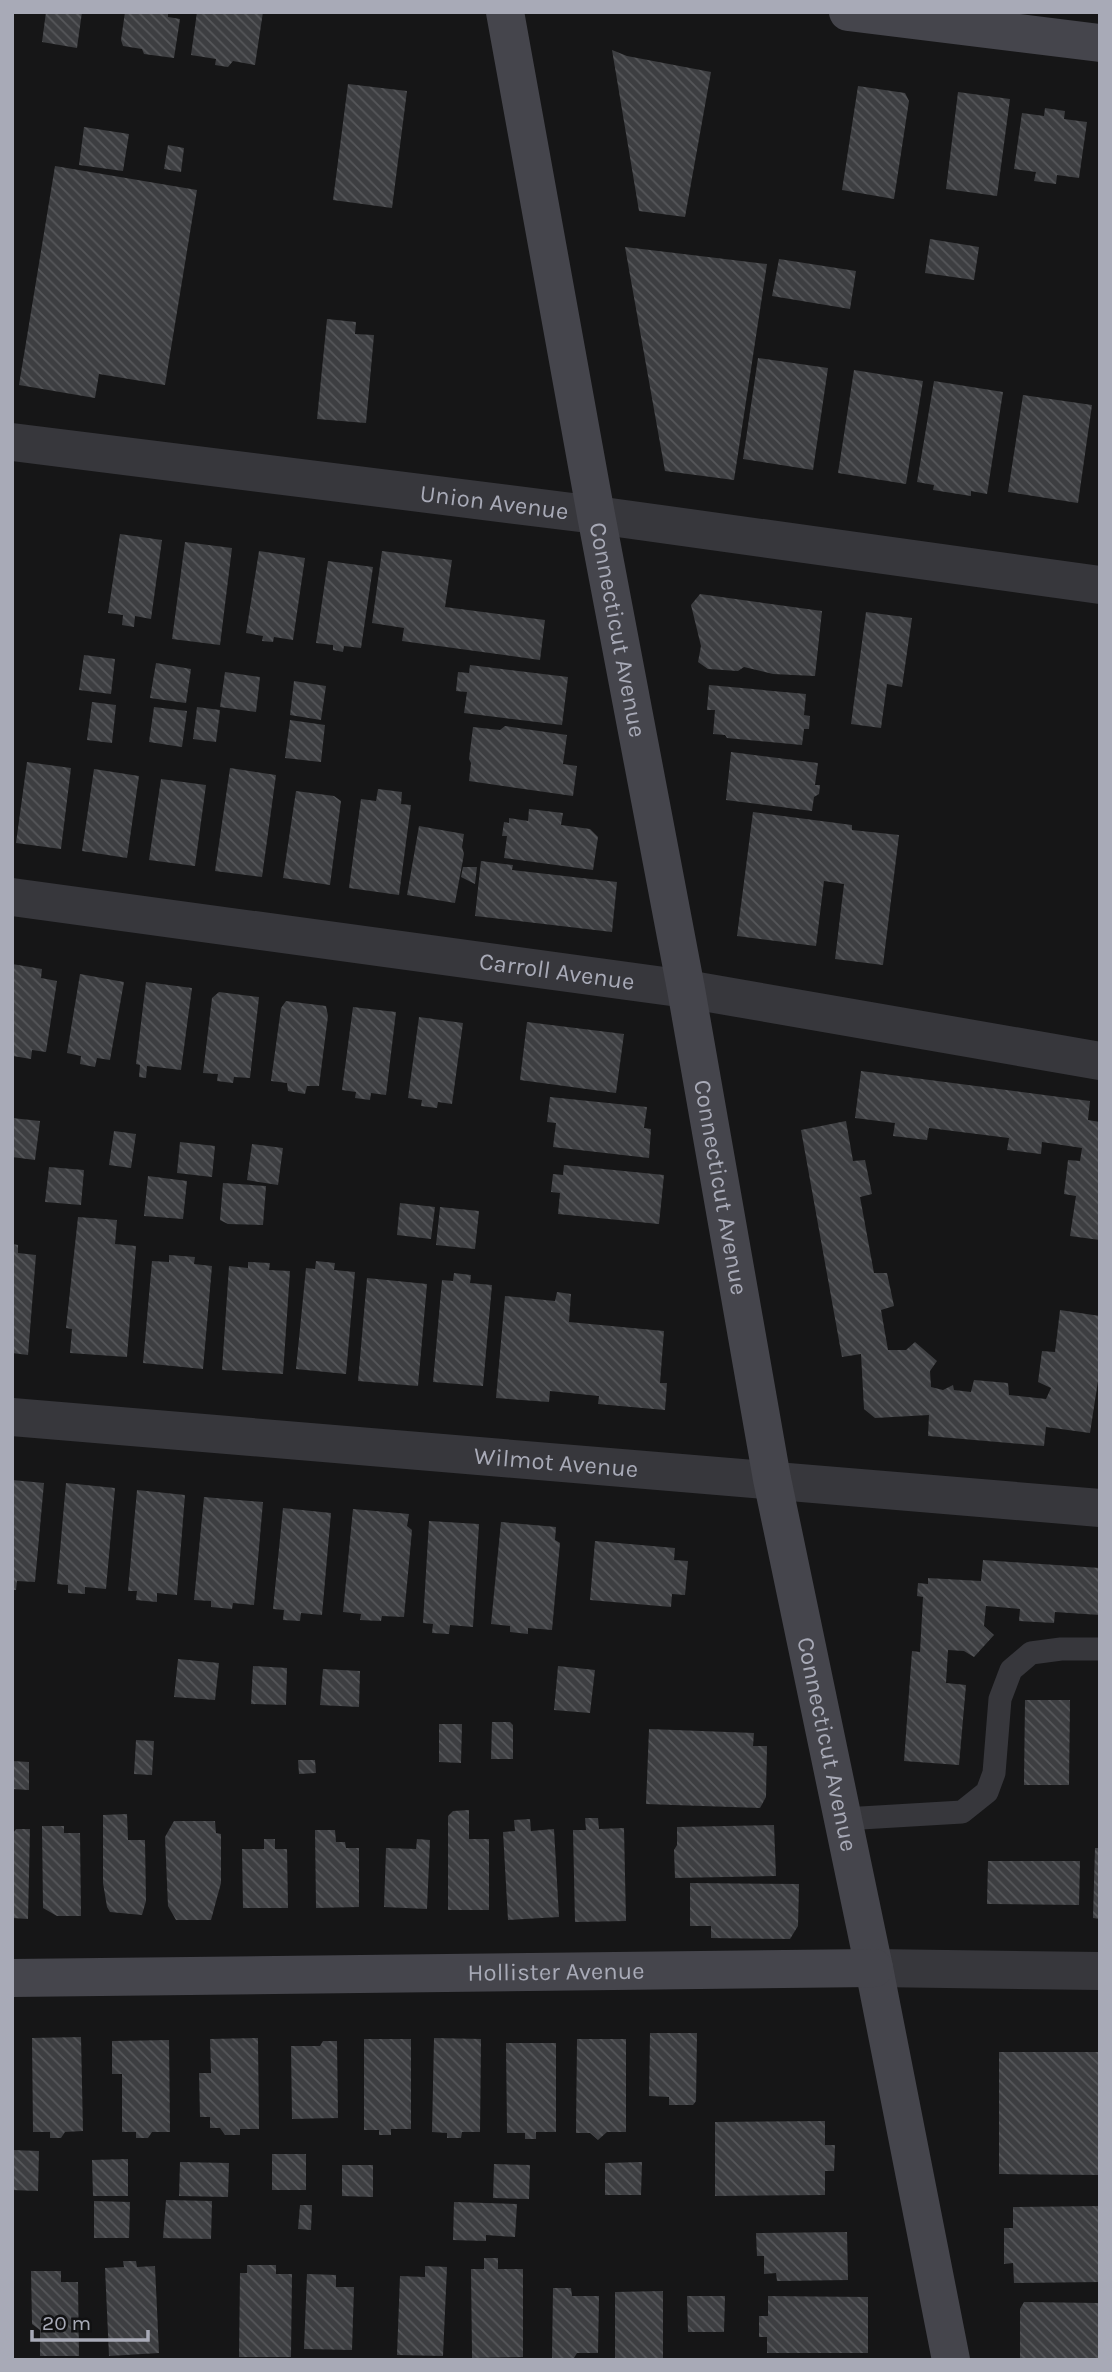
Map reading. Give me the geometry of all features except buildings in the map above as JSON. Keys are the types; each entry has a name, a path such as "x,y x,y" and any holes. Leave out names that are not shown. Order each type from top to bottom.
{"main road":[{"name":"Connecticut Avenue","path":"505,12 596,515 686,989 772,1479 844,1819 951,2360"},
{"path":"848,12 1100,43"},
{"name":"Hollister Avenue","path":"12,1978 874,1968"}],"street":[{"name":"Union Avenue","path":"12,442 596,515 1100,585"},
{"name":"Carroll Avenue","path":"12,897 686,989 1100,1061"},
{"name":"Wilmot Avenue","path":"12,1417 1100,1508"},
{"name":"Hollister Avenue","path":"874,1968 1100,1971"}],"lane":[{"path":"844,1819 962,1812 987,1792 994,1773 1000,1699 1011,1670 1031,1653 1061,1649 1100,1649"}]}
